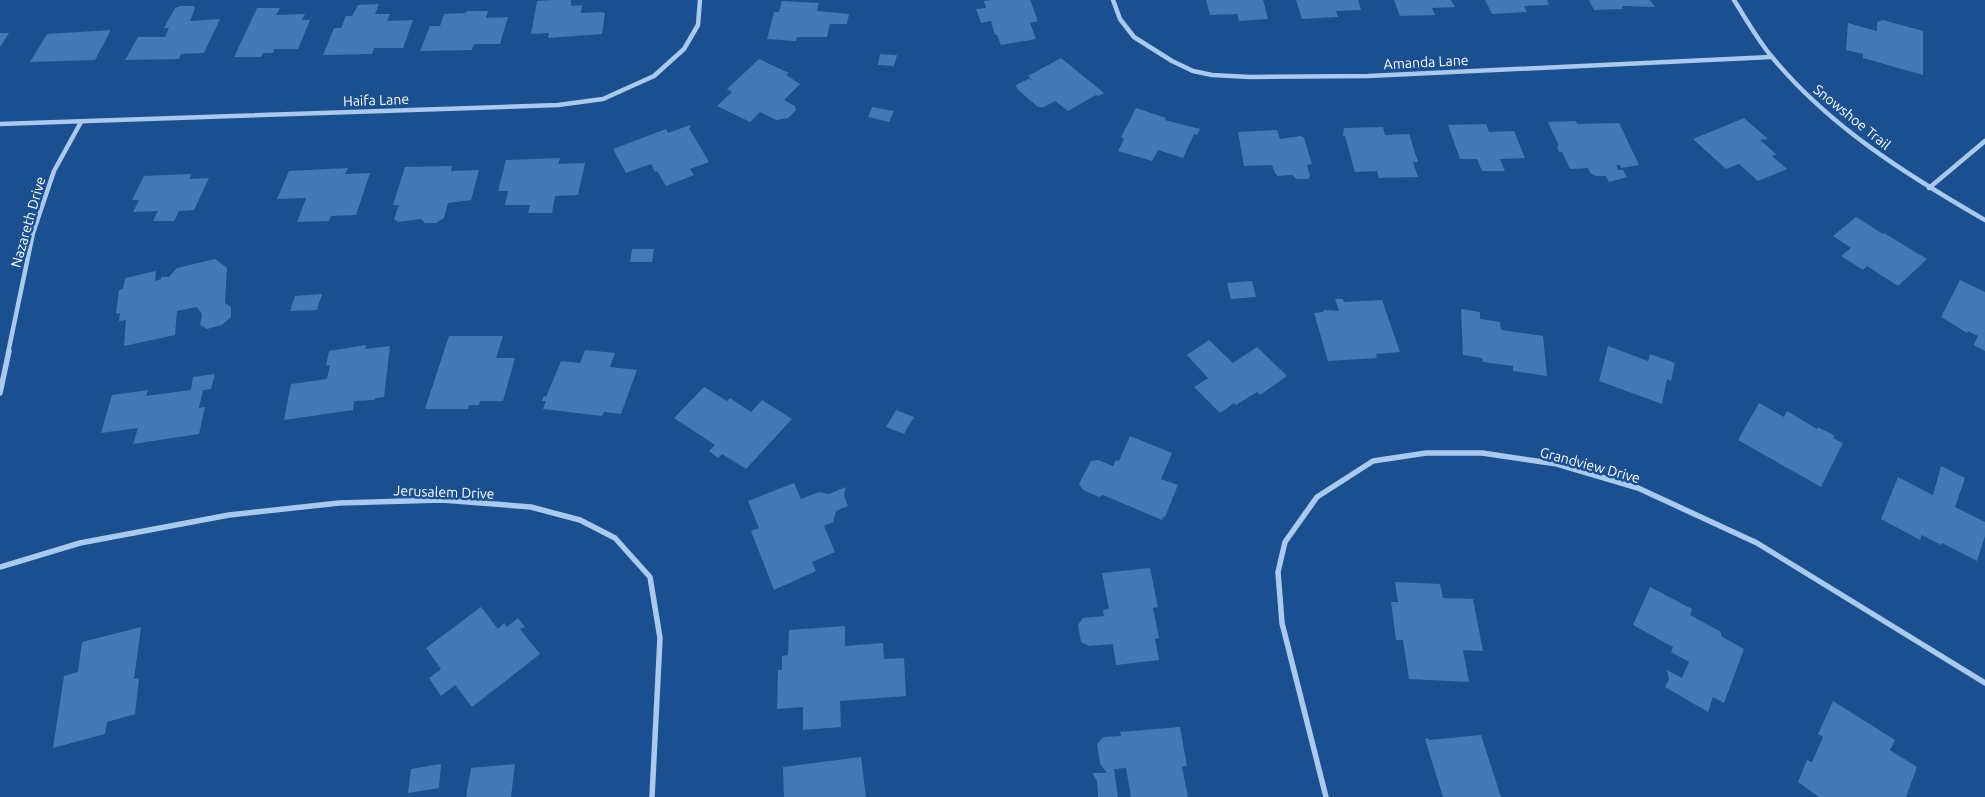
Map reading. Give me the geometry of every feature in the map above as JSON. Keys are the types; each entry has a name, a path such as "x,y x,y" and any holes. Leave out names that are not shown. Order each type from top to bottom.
{"street":[{"name":"Haifa Lane","path":"0,124 558,105 603,99 654,76 684,49 698,25 700,0"},
{"name":"Amanda Lane","path":"1113,0 1120,19 1134,37 1172,61 1193,71 1212,75 1250,77 1368,76 1771,57"},
{"name":"Snowshoe Trail","path":"1734,0 1771,57 1807,96 1864,144 1929,188 1985,220"},
{"name":"Nazareth Drive","path":"0,393 34,233 54,171 81,122"},
{"path":"1929,188 1985,141"},
{"name":"Grandview Drive","path":"1326,797 1282,623 1278,572 1285,542 1317,497 1373,461 1426,452 1482,452 1557,464 1638,488 1757,544 1985,683"},
{"name":"Jerusalem Drive","path":"0,567 80,544 229,515 339,503 442,500 532,507 580,520 615,538 650,577 660,638 652,797"}],"building":[{"path":"571,0 571,6 582,5 581,13 605,13 602,34 548,38 549,33 531,34 537,1"},
{"path":"1030,0 1038,21 1030,23 1036,39 1001,45 997,35 995,35 991,21 981,23 976,9 986,8 984,1"},
{"path":"1206,0 1263,0 1268,19 1239,21 1237,14 1210,15"},
{"path":"1296,0 1358,0 1361,10 1336,11 1338,17 1302,19"},
{"path":"1394,0 1451,0 1455,7 1432,8 1435,15 1400,16"},
{"path":"1485,0 1547,0 1549,5 1524,6 1527,12 1492,14"},
{"path":"1589,0 1650,0 1655,7 1622,6 1623,9 1594,10"},
{"path":"782,1 819,3 817,11 849,14 847,24 830,24 827,37 797,37 796,41 767,39 774,12 779,12"},
{"path":"379,4 375,14 390,14 387,21 413,20 403,48 374,48 372,54 323,55 334,28 341,28 346,16 352,16 358,5"},
{"path":"193,6 195,8 190,21 220,19 204,53 181,54 179,59 125,60 138,37 165,37 169,28 164,28 175,8"},
{"path":"257,8 280,8 276,15 305,14 302,20 310,20 298,49 274,49 273,53 263,53 261,57 234,57"},
{"path":"467,11 488,11 486,18 508,17 500,44 476,44 473,45 472,50 420,51 430,26 440,26 444,14 466,13"},
{"path":"1883,20 1923,31 1923,75 1863,58 1863,54 1846,50 1848,23 1877,31 1877,22"},
{"path":"111,30 95,60 30,62 47,34"},
{"path":"0,33 9,33 0,47"},
{"path":"880,54 897,55 894,66 878,65"},
{"path":"1061,58 1104,93 1096,95 1068,111 1055,101 1044,107 1038,107 1017,89 1016,85 1028,79 1032,80 1028,76"},
{"path":"759,59 789,73 786,75 800,84 784,100 795,106 796,110 788,118 776,120 760,112 750,122 717,106 732,92 727,89"},
{"path":"872,107 894,111 889,122 868,117"},
{"path":"1136,108 1166,118 1165,120 1200,129 1197,135 1194,134 1183,158 1158,150 1152,161 1118,151 1124,139 1121,137"},
{"path":"1744,118 1768,139 1760,140 1776,154 1772,156 1787,169 1758,181 1739,164 1726,169 1693,139"},
{"path":"1576,121 1577,124 1619,123 1639,165 1621,168 1620,165 1616,165 1618,170 1623,170 1627,177 1609,182 1606,176 1596,176 1590,173 1588,168 1570,169 1562,152 1559,152 1557,146 1559,146 1548,122"},
{"path":"1486,124 1489,132 1514,131 1525,158 1500,159 1505,171 1482,171 1477,159 1460,159 1448,125"},
{"path":"690,125 691,127 689,128 709,162 690,169 694,175 666,186 651,164 626,173 613,149 666,129 668,133"},
{"path":"1383,127 1385,135 1409,134 1418,162 1413,162 1418,177 1379,178 1377,171 1355,172 1345,136 1343,136 1344,128"},
{"path":"1277,130 1280,139 1301,136 1304,138 1312,164 1307,165 1310,176 1308,179 1297,179 1292,175 1278,176 1272,165 1244,166 1238,132"},
{"path":"560,158 558,164 585,163 578,195 555,196 552,213 528,213 530,205 505,205 508,191 498,191 506,160"},
{"path":"452,166 451,171 479,170 471,200 448,203 444,218 436,223 425,223 421,219 398,222 394,219 399,205 393,205 405,167"},
{"path":"348,168 345,174 370,173 356,215 331,216 329,221 297,222 306,198 277,199 289,171"},
{"path":"192,174 189,179 209,178 194,210 179,211 174,221 153,221 158,211 133,212 139,200 132,200 144,176"},
{"path":"1856,217 1927,259 1898,286 1867,266 1863,270 1841,256 1851,248 1833,236"},
{"path":"632,249 654,249 652,262 630,262"},
{"path":"215,259 227,268 225,303 231,307 231,317 222,325 207,329 200,325 202,314 197,307 177,311 175,335 124,346 126,320 119,321 120,313 116,314 119,290 123,289 125,278 156,271 155,281 161,279 161,277 169,277 177,268"},
{"path":"1960,280 1985,292 1985,351 1974,345 1978,336 1968,331 1967,333 1941,317"},
{"path":"1252,281 1256,297 1231,299 1227,283"},
{"path":"322,294 317,310 290,311 295,296"},
{"path":"1335,299 1343,299 1344,302 1382,300 1400,352 1376,354 1377,358 1328,361 1314,313 1323,312 1324,310 1339,311"},
{"path":"1461,309 1480,312 1480,319 1500,322 1501,330 1543,336 1547,376 1513,371 1513,366 1483,362 1482,358 1463,355"},
{"path":"449,336 503,336 496,358 515,358 503,401 480,401 479,405 469,405 468,409 425,409"},
{"path":"1209,340 1233,363 1257,347 1287,376 1260,395 1257,392 1236,405 1234,403 1220,413 1194,387 1208,378 1187,355"},
{"path":"366,345 365,349 390,346 384,397 374,400 354,401 353,410 284,420 291,384 327,379 330,365 326,366 329,351"},
{"path":"1608,346 1648,361 1650,354 1675,363 1671,381 1667,379 1662,404 1599,381"},
{"path":"585,350 615,353 610,367 637,370 621,414 604,412 602,416 543,409 546,401 542,401 544,396 546,397 561,361 580,363"},
{"path":"215,374 211,389 203,390 199,408 205,407 199,434 133,444 138,428 101,433 112,395 148,390 146,396 191,390 193,377"},
{"path":"704,387 727,401 730,398 751,412 762,400 792,419 746,469 722,454 718,458 709,451 715,445 674,418"},
{"path":"1759,403 1784,417 1787,411 1817,429 1818,427 1835,436 1833,438 1843,443 1821,487 1738,440"},
{"path":"896,410 914,417 904,434 886,427"},
{"path":"1130,436 1172,453 1161,479 1178,485 1162,520 1103,495 1099,497 1083,490 1079,484 1091,461 1098,460 1113,466 1116,460 1119,461"},
{"path":"1941,466 1965,478 1955,507 1985,522 1985,536 1977,561 1922,535 1920,540 1881,519 1898,477 1933,495"},
{"path":"794,483 801,499 819,492 829,494 846,487 844,495 848,506 836,511 833,522 824,526 835,552 812,562 816,571 774,590 751,531 759,528 748,501"},
{"path":"1150,568 1158,607 1153,608 1159,638 1155,639 1159,660 1116,665 1113,644 1089,646 1081,642 1078,625 1083,618 1104,616 1103,610 1109,609 1102,573"},
{"path":"1395,582 1440,584 1443,598 1473,599 1483,651 1463,650 1469,682 1409,679 1403,640 1396,640 1391,602 1398,602"},
{"path":"1650,587 1692,609 1690,615 1721,632 1721,636 1744,649 1724,703 1713,697 1708,712 1665,687 1669,679 1667,670 1682,678 1689,662 1671,652 1673,647 1633,625"},
{"path":"481,607 498,629 504,623 507,627 518,618 525,627 520,629 540,654 472,707 455,685 441,696 429,678 441,669 426,648"},
{"path":"845,626 845,646 883,643 884,659 904,658 906,696 840,701 841,727 803,730 803,707 777,709 778,670 782,670 782,656 788,655 789,630"},
{"path":"141,627 134,679 139,678 135,714 107,722 105,734 53,748 64,676 78,672 82,642"},
{"path":"1833,701 1895,740 1890,750 1917,767 1906,797 1819,797 1798,782 1807,760 1812,762 1823,737 1818,734"},
{"path":"1180,727 1187,766 1182,767 1188,797 1131,797 1126,768 1114,769 1118,797 1098,797 1097,781 1092,773 1107,773 1100,764 1097,744 1103,737 1121,736 1120,732"},
{"path":"1481,735 1501,797 1443,797 1425,739"},
{"path":"861,757 866,797 784,797 783,767"},
{"path":"441,764 439,788 408,793 411,769"},
{"path":"515,764 511,797 466,797 471,768"}]}
